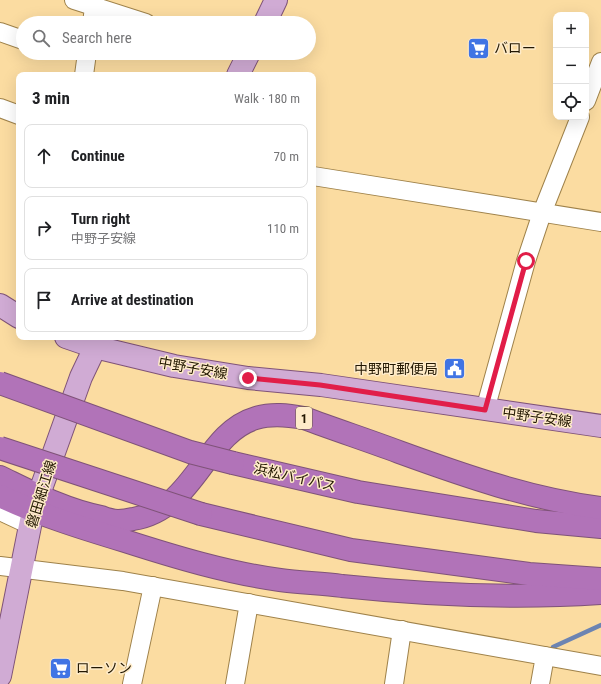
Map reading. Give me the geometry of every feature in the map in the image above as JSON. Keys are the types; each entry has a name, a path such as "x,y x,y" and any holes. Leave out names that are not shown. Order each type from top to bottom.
{"highway":[{"name":"浜松バイパス","path":"0,384 190,452 233,463 358,492 536,521 601,527"},
{"name":"1","path":"0,477 34,511 79,513 118,521 147,517 175,500 225,438 237,427 256,418 282,414 304,418 461,475 530,496 601,508"},
{"path":"0,448 201,514 351,550 529,574 601,579"},
{"name":"1","path":"0,496 34,511 163,553 280,580 394,592 480,596 559,596 601,593"}],"main road":[{"path":"268,16 276,0"},
{"path":"239,72 244,60"},
{"path":"0,305 16,315"},
{"path":"85,340 97,342"},
{"name":"中野子安線","path":"97,342 174,366 248,378 320,385 601,426"},
{"name":"磐田細江線","path":"0,676 10,568 34,511 81,377 97,342"}],"street":[{"path":"74,0 94,10 118,16"},
{"path":"0,32 16,38"},
{"path":"84,72 86,60"},
{"path":"589,93 601,62"},
{"path":"0,108 16,114"},
{"path":"485,410 524,268 542,212 579,120"},
{"path":"316,176 601,222"},
{"path":"0,511 34,511"},
{"path":"10,568 123,581 601,666"},
{"path":"132,684 153,586"},
{"path":"235,684 249,603"},
{"path":"394,684 402,630"},
{"path":"540,684 545,656"}],"waterway":[{"path":"553,651 553,647 601,625"}],"place":[{"name":"バロー","path":"478,48"},
{"name":"中野町郵便局","path":"454,369"},
{"name":"ローソン","path":"60,668"}],"route":[{"path":"248,378 320,385 485,410 526,261"}]}
